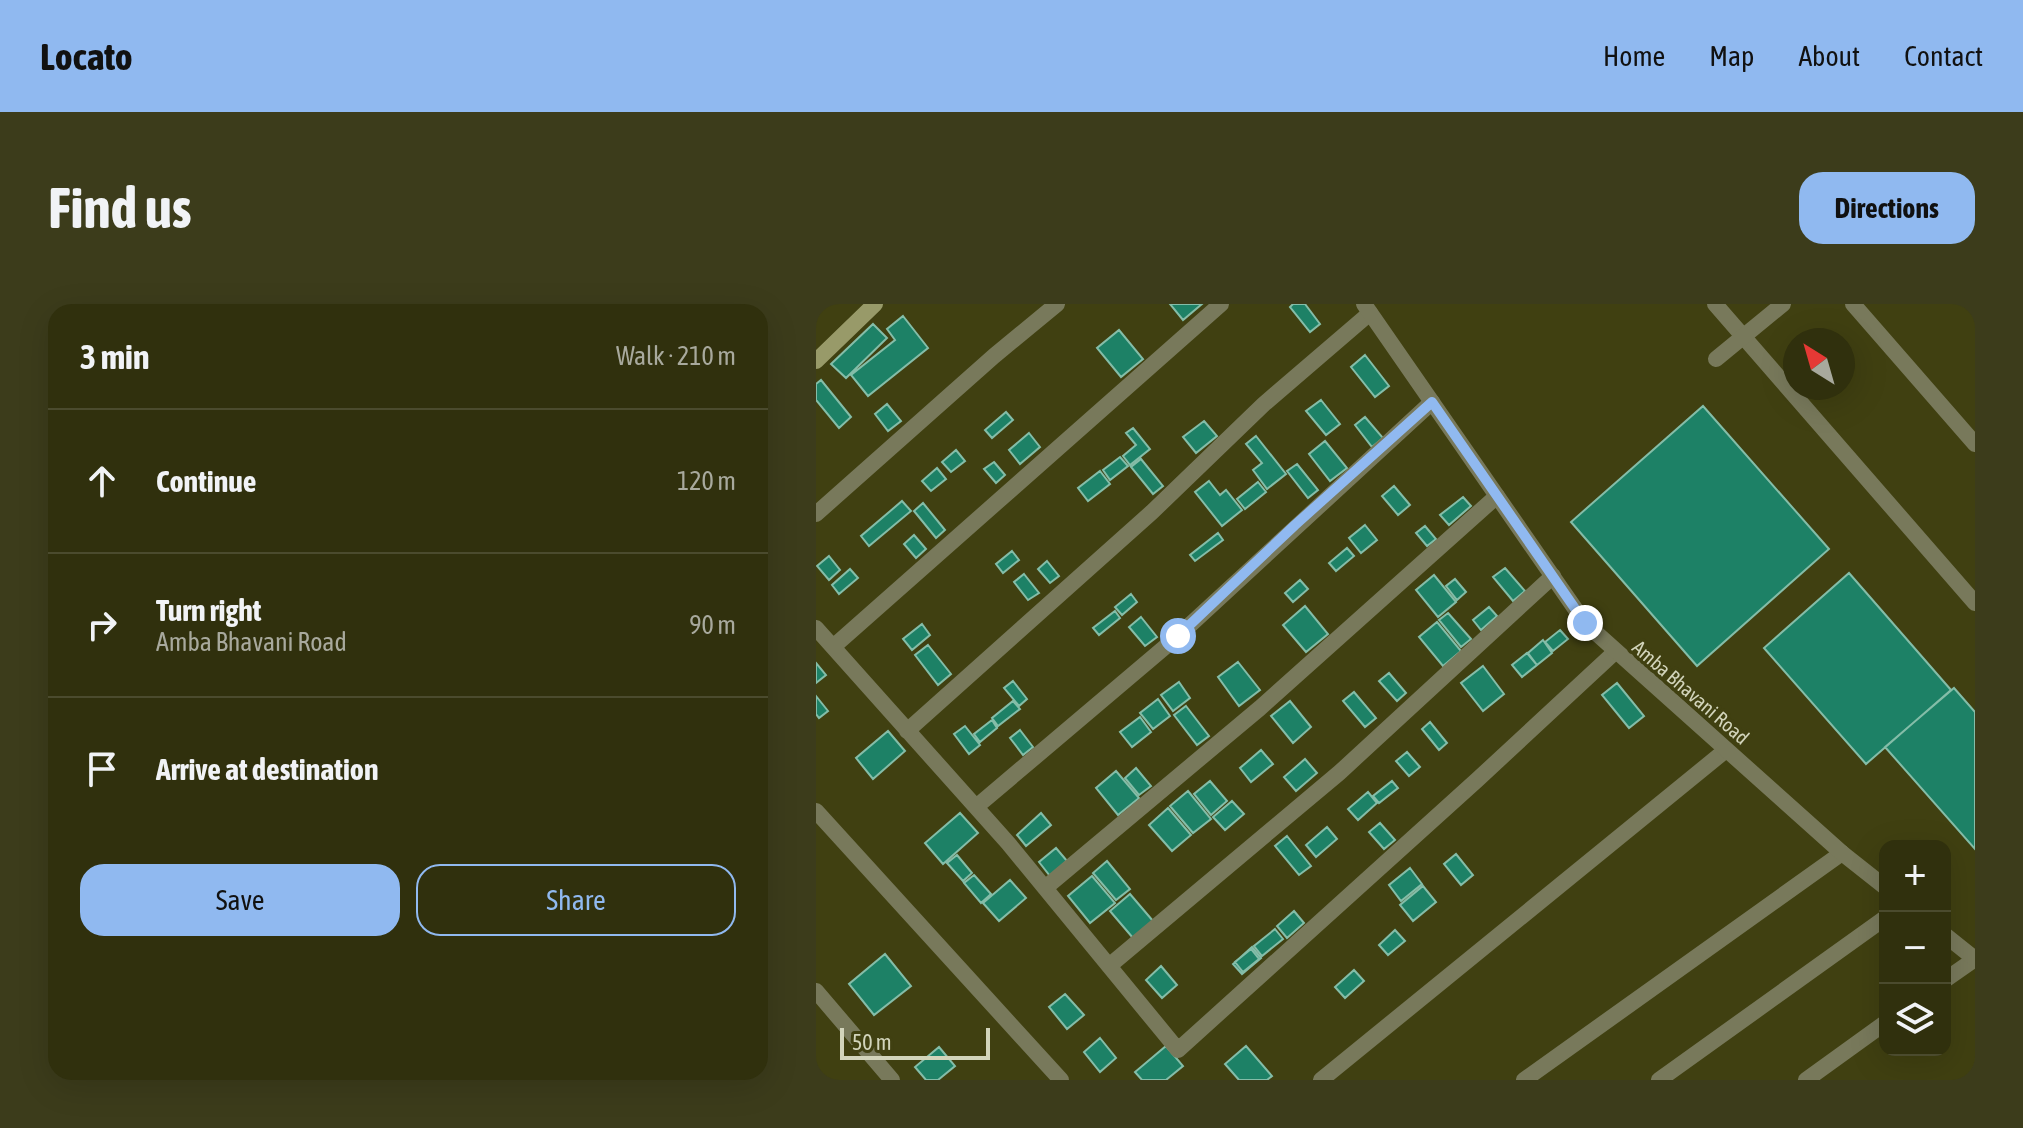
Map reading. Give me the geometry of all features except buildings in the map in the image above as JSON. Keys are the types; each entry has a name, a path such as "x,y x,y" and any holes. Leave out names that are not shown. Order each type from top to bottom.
{"main road":[{"path":"816,361 875,304"}],"street":[{"path":"816,514 1057,304"},
{"path":"833,647 1221,304"},
{"path":"1715,304 1975,603"},
{"path":"1716,359 1783,304"},
{"path":"1853,304 1975,444"},
{"path":"907,731 1152,512 1367,308"},
{"name":"Amba Bhavani Road","path":"1367,308 1585,623 1842,853 1879,882"},
{"path":"976,807 1178,636 1432,402"},
{"path":"1045,888 1260,708 1497,496"},
{"path":"1109,966 1339,773 1553,576"},
{"path":"816,628 976,807 1178,1050 1615,652"},
{"path":"1321,1080 1726,750"},
{"path":"816,811 1061,1080"},
{"path":"1524,1080 1842,853"},
{"path":"1659,1080 1879,922"},
{"path":"1951,940 1975,959 1951,976"},
{"path":"816,991 892,1080"},
{"path":"1806,1080 1879,1027"}],"route":[{"path":"1178,636 1432,402 1585,623"}]}
